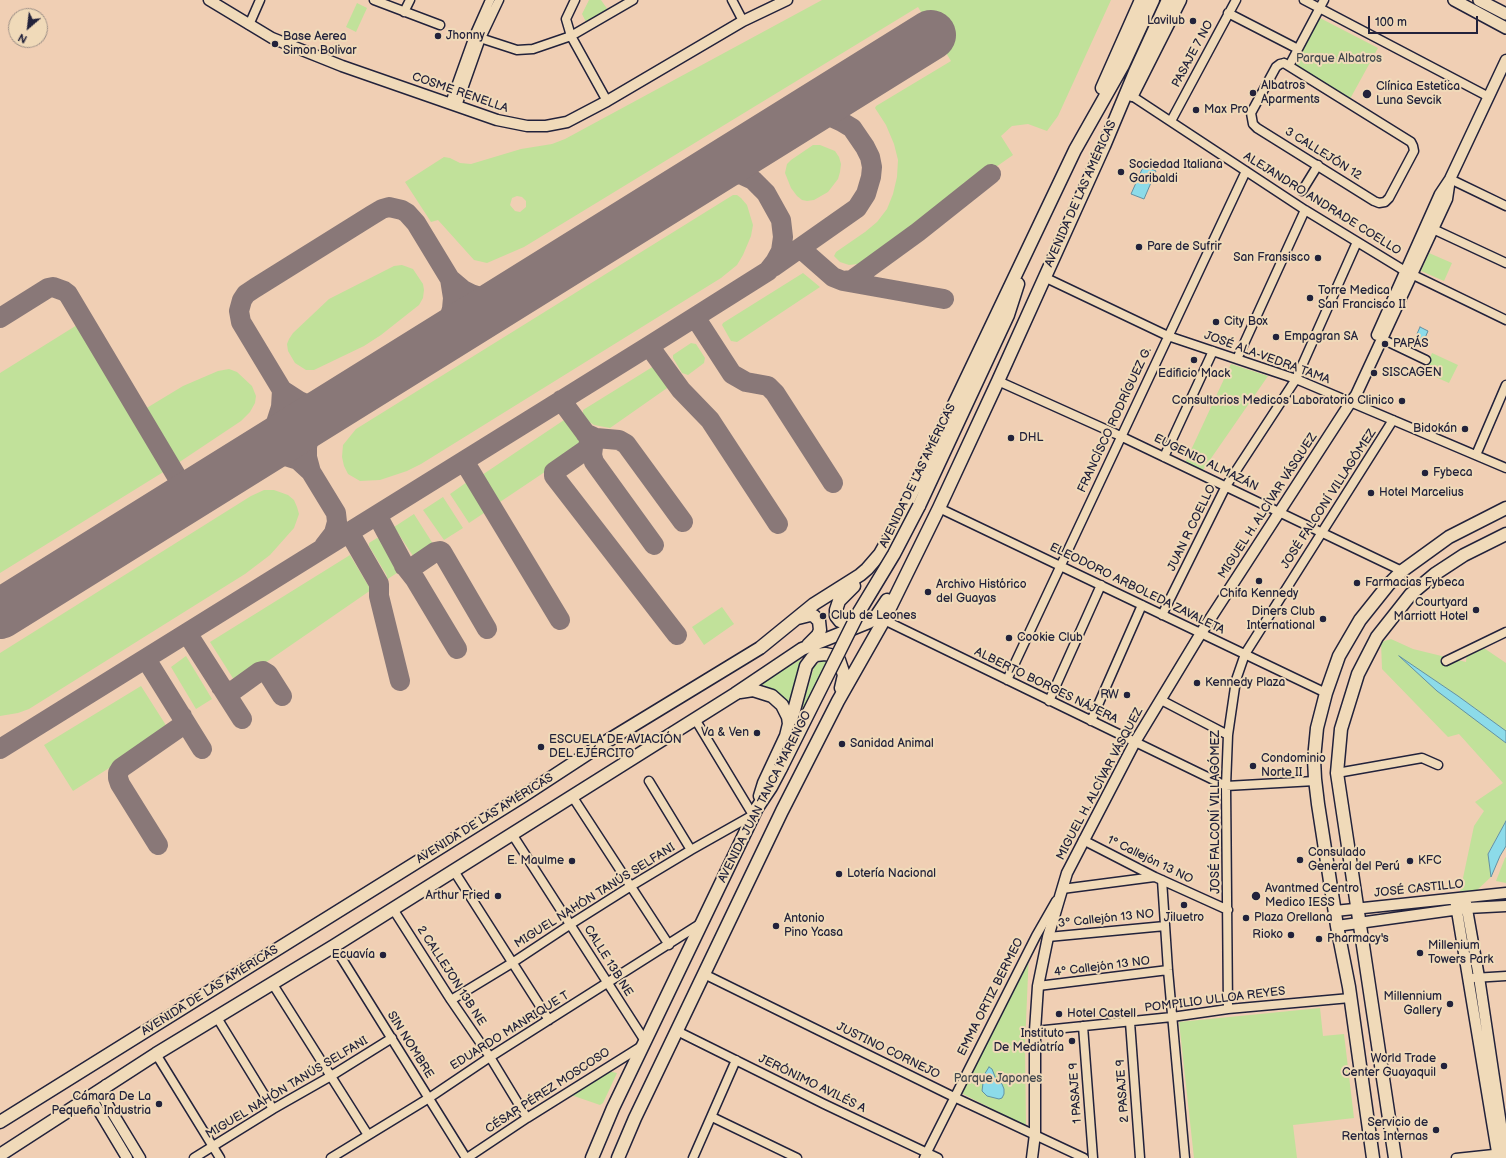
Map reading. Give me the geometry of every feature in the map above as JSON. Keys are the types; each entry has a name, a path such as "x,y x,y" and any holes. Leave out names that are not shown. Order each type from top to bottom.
{"main road":[{"path":"1082,136 1141,0"},
{"name":"AVENIDA DE LAS AMÉRICAS","path":"0,1122 524,796 604,743 760,648 814,604 860,575 880,554 898,522 1082,136 1123,65 1153,0"},
{"path":"1104,146 1132,96 1180,0"},
{"path":"1454,0 1506,28"},
{"path":"1479,0 1506,14"},
{"name":"AVENIDA DE LAS AMÉRICAS","path":"0,1155 82,1100 216,1016 334,946 736,694 802,649 880,617 912,563 939,508 998,381 1167,3"},
{"name":"AVENIDA DE LAS AMÉRICAS","path":"919,506 1008,315 1036,232"},
{"path":"931,451 958,423"},
{"name":"AVENIDA JUAN TANCA MARENGO","path":"592,1158 613,1108 755,811 771,787 848,633 894,554 919,506"},
{"path":"1373,1158 1350,998 1337,926 1315,781 1314,759 1317,728 1326,693 1339,656 1360,620 1388,584 1402,571 1449,537 1506,508"},
{"path":"1484,544 1498,530 1506,526"},
{"path":"1395,1158 1337,773 1341,729 1358,674 1377,637 1411,594 1435,574 1464,555 1506,534"},
{"path":"880,554 870,569 842,597 836,610 836,616 840,621 848,625 859,624 880,617"},
{"path":"797,618 805,615 814,616 819,621 820,626 818,634 815,638 802,649"},
{"name":"AVENIDA JUAN TANCA MARENGO","path":"618,1158 635,1118 782,811 880,617"},
{"path":"755,811 764,783 786,736 806,666 816,655 830,654 841,663 844,675 838,701"},
{"path":"736,694 742,691 753,690 766,693 778,700 786,711 788,717 786,736"}],"street":[{"name":"COSME RENELLA","path":"209,0 249,25 283,43 342,66 498,120 513,124 546,126 568,122 607,101 743,21 787,0"},
{"path":"249,25 260,0"},
{"path":"374,0 440,24"},
{"path":"404,12 410,0"},
{"path":"453,105 490,0"},
{"path":"477,37 499,0"},
{"path":"575,0 566,18 571,36 607,101"},
{"path":"477,37 507,48 525,50 571,36 633,0"},
{"path":"732,0 743,21"},
{"name":"PASAJE 7 NO","path":"1171,120 1236,0"},
{"path":"1304,0 1489,97"},
{"path":"1289,66 1324,0"},
{"path":"1228,13 1298,49"},
{"name":"MIGUEL H. ALCÍVAR VÁSQUEZ","path":"1032,1158 1035,1134 1035,1031 1038,986 1048,937 1067,873 1135,742 1201,633 1356,395 1382,339 1440,194 1450,178 1506,60"},
{"name":"3 CALLEJÓN 12","path":"1284,63 1289,66 1411,142 1414,151 1389,198 1385,202 1379,203 1258,128 1254,124 1251,113 1276,67 1284,63"},
{"name":"ALEJANDRO ANDRADE COELLO","path":"1132,96 1171,120 1304,210 1357,242 1409,273 1506,320"},
{"path":"1302,191 1318,165"},
{"name":"FRANCÍSCO RODRÍGUEZ G.","path":"1007,680 1246,171"},
{"path":"1450,178 1506,206"},
{"name":"MIGUEL H. ALCÍVAR VÁSQUEZ","path":"1350,403 1351,394 1409,273 1433,229 1446,199 1450,178"},
{"path":"1237,359 1304,210"},
{"path":"1433,229 1506,263"},
{"name":"JUAN R COELLO","path":"1162,615 1226,486 1296,379 1357,242"},
{"name":"JOSÉ ALA-VEDRA TAMA","path":"1044,277 1168,336 1296,379 1506,468"},
{"path":"1382,339 1426,360"},
{"path":"1164,457 1213,351"},
{"name":"EUGENIO ALMAZÁN","path":"998,381 1122,436 1402,571"},
{"path":"1476,454 1506,385"},
{"name":"JOSÉ FALCONÍ VILLAGÓMEZ","path":"1228,1009 1226,786 1228,735 1236,680 1245,654 1393,420"},
{"name":"ELEODORO ARBOLEDA ZAVALETA","path":"939,508 1326,693"},
{"path":"1049,701 1101,585"},
{"path":"1091,721 1142,605"},
{"name":"ALBERTO BORGES NÁJERA","path":"880,617 1049,701 1226,786 1315,781"},
{"path":"1446,661 1506,632"},
{"path":"1161,700 1228,735"},
{"path":"695,719 755,811"},
{"path":"1337,773 1422,758 1438,765"},
{"path":"648,781 691,850"},
{"path":"572,796 669,945"},
{"name":"MIGUEL NAHÓN TANÚS SELFANI","path":"451,1000 512,963 570,924 631,886 755,811"},
{"name":"CALLE 13B NE","path":"512,834 644,1043"},
{"name":"1º Callejón 13 NO","path":"1083,840 1158,879 1228,910"},
{"path":"454,870 549,1020"},
{"path":"1061,890 1158,879 1165,926 1185,1158"},
{"name":"EMMA ORTIZ BERMEO","path":"925,1155 1036,936 1061,890"},
{"name":"JOSÉ CASTILLO","path":"1337,926 1359,924 1461,904 1506,893"},
{"path":"1456,1158 1502,1155 1461,904"},
{"name":"JOSÉ CASTILLO","path":"1335,911 1461,904 1506,906"},
{"name":"2 CALLEJON 13B NE","path":"393,909 451,1000 490,1057 527,1118"},
{"name":"EDUARDO MANRIQUE T","path":"331,1158 429,1098 490,1057 701,924"},
{"name":"3º Callejón 13 NO","path":"1048,937 1165,926"},
{"name":"SIN NOMBRE","path":"334,946 467,1158"},
{"name":"4º Callejón 13 NO","path":"1038,986 1168,970"},
{"name":"JUSTINO CORNEJO","path":"704,974 954,1097 1084,1158"},
{"path":"1474,978 1506,976"},
{"path":"272,983 368,1135"},
{"name":"POMPILIO ULLOA REYES","path":"1035,1031 1130,1022 1228,1009 1350,998"},
{"path":"216,1016 273,1109"},
{"name":"2 PASAJE 9","path":"1130,1022 1140,1158"},
{"name":"1 PASAJE 9","path":"1083,1026 1093,1158"},
{"name":"JERÓNIMO AVILÉS A","path":"677,1031 925,1155 938,1158"},
{"name":"MIGUEL NAHÓN TANÚS SELFANI","path":"194,1158 392,1038"},
{"name":"CÉSAR PÉREZ MOSCOSO","path":"467,1158 644,1043"},
{"path":"156,1054 220,1158"},
{"path":"693,1158 736,1060"},
{"path":"106,1085 102,1091 103,1097 140,1158"},
{"path":"82,1100 89,1100 94,1103 127,1158"},
{"path":"712,1117 797,1158"}],"green space":[{"path":"589,0 601,0 608,10 587,24 582,14"},
{"path":"822,0 1111,0 1058,116 1047,131 1028,124 1012,126 1001,136 1013,155 858,264 849,265 840,262 834,256 836,252 877,222 887,209 893,194 897,177 898,160 894,144 886,125 875,108 951,61 918,7 524,247 487,263 474,260 438,220 431,222 405,182 444,157 460,163 471,164 521,149 552,144 565,139","holes":["517,196 522,197 526,201 526,207 520,212 515,211 510,205 512,198"]},
{"path":"357,3 367,8 356,32 346,27"},
{"name":"Parque Albatros","path":"1320,18 1378,48 1350,99 1294,64"},
{"path":"813,145 820,145 835,151 841,164 838,179 828,192 814,200 807,201 802,200 797,196 791,188 785,173 787,164 791,160"},
{"path":"733,195 737,195 747,205 753,225 751,236 737,265 721,278 421,464 407,471 380,480 360,481 348,474 342,457 343,445 356,429"},
{"path":"1429,253 1452,263 1444,281 1421,271"},
{"path":"402,265 413,269 423,284 423,298 419,305 381,335 364,346 314,370 306,370 295,363 288,351 287,344 289,339 293,333 329,299 394,266"},
{"path":"803,273 820,287 737,342 731,341 722,325 723,323"},
{"path":"77,325 165,471 0,573 0,373"},
{"path":"691,343 696,344 705,358 704,363 688,375 682,373 673,358 673,355"},
{"path":"1432,353 1458,365 1449,383 1424,372"},
{"path":"1231,364 1268,376 1203,470 1185,463"},
{"path":"654,366 670,386 610,428 594,425 585,419 583,416 583,410"},
{"path":"229,369 237,372 252,386 256,396 255,403 250,412 241,421 178,463 145,409 183,386 218,371"},
{"path":"570,416 588,443 500,502 482,475"},
{"path":"467,482 487,511 469,523 450,494"},
{"path":"264,490 274,490 288,495 294,500 299,514 294,528 270,555 245,574 29,709 18,713 0,716 0,653 251,496"},
{"path":"443,497 463,528 444,540 423,510"},
{"path":"414,514 435,547 415,559 394,527"},
{"path":"377,538 380,539 397,573 386,580 387,576 369,546 369,543"},
{"path":"350,555 371,590 236,683 210,642"},
{"path":"722,607 734,624 704,645 692,627"},
{"path":"1391,639 1413,649 1466,662 1467,649 1475,642 1506,663 1506,731 1403,659 1506,743 1506,821 1488,853 1491,877 1476,891 1460,892 1474,826 1484,811 1475,802 1503,783 1459,734 1448,737 1382,669 1381,642"},
{"path":"186,656 212,699 196,709 171,667"},
{"path":"801,659 788,704 778,692 761,684"},
{"path":"827,660 800,715 814,667 821,661"},
{"path":"141,686 169,730 73,791 44,745"},
{"path":"1506,857 1506,883 1496,881 1505,858"},
{"name":"Parque Japones","path":"1029,951 1025,1045 1026,1126 961,1093"},
{"path":"1320,1008 1323,1036 1344,1034 1354,1118 1293,1125 1297,1158 1194,1158 1179,1022"},
{"path":"608,1071 617,1073 603,1103 600,1105 571,1095"}],"water":[{"path":"1144,165 1156,171 1144,199 1131,194"},
{"path":"1420,327 1428,331 1422,345 1414,341"},
{"path":"1399,656 1506,731 1506,743 1437,691"},
{"path":"1506,821 1506,846 1491,877 1488,854"},
{"path":"989,1067 992,1069 996,1079 1002,1084 1004,1094 1002,1098 999,1099 987,1096 982,1091 984,1075"}],"taxiway":[{"path":"773,267 857,208 866,194 871,177 872,167 870,157 852,128 829,116 809,116 793,121"},
{"path":"0,749 768,271 781,251 783,237 781,220 766,193 753,180 742,175 730,173 709,175 696,181"},
{"path":"800,248 833,277 843,281 852,280 918,232 991,174"},
{"path":"268,448 281,407 282,390 241,322 239,311 242,300 246,294 255,288 372,215 389,207 402,210 407,213 416,223 450,279 463,290 471,294 500,303"},
{"path":"443,338 452,309 453,298 450,279"},
{"path":"843,281 944,299"},
{"path":"0,318 48,288 53,287 68,294 189,497"},
{"path":"695,317 732,374 746,382 768,386 775,393 833,483"},
{"path":"649,346 681,390 710,420 778,524"},
{"path":"282,390 308,405 328,410"},
{"path":"561,400 592,442 592,455 594,462 654,545"},
{"path":"324,546 334,533 337,522 336,513 311,472 307,457 307,447 313,428 319,418 328,410"},
{"path":"585,433 596,438 619,440 626,444 683,522"},
{"path":"590,440 587,449 554,472 554,476 677,635"},
{"path":"248,460 259,455 279,454 298,460 311,472"},
{"path":"464,461 560,620"},
{"path":"377,515 404,565 415,579 457,649"},
{"path":"349,532 379,584 379,596 400,681"},
{"path":"404,566 408,568 413,567 435,552 442,552 487,629"},
{"path":"187,633 242,719"},
{"path":"146,659 202,749"},
{"path":"221,687 226,691 234,690 259,672 263,671 268,674 282,696"},
{"path":"158,845 120,784 118,773 121,768 180,727 183,722 182,716"}],"runway":[{"path":"0,614 931,35"}],"place":[{"name":"Lavilub","path":"1193,21"},
{"name":"Jhonny","path":"438,36"},
{"name":"Base Aerea Simon Bolivar","path":"275,44"},
{"name":"Albatros Aparments","path":"1253,93"},
{"name":"Clínica Estetica Luna Sevcik","path":"1367,94"},
{"name":"Max Pro","path":"1196,110"},
{"name":"Sociedad Italiana Garibaldi","path":"1121,172"},
{"name":"Pare de Sufrir","path":"1139,247"},
{"name":"San Fransisco","path":"1318,258"},
{"name":"Torre Medica San Francisco II","path":"1310,298"},
{"name":"City Box","path":"1216,322"},
{"name":"Empagran SA","path":"1276,337"},
{"name":"PAPÁS","path":"1385,344"},
{"name":"Edificio Mack","path":"1194,360"},
{"name":"SISCAGEN","path":"1374,373"},
{"name":"Consultorios Medicos Laboratorio Clinico","path":"1402,401"},
{"name":"Bidokán","path":"1465,429"},
{"name":"DHL","path":"1011,438"},
{"name":"Fybeca","path":"1425,473"},
{"name":"Hotel Marcelius","path":"1371,493"},
{"name":"Chifa Kennedy","path":"1259,581"},
{"name":"Farmacias Fybeca","path":"1357,583"},
{"name":"Archivo Histórico del Guayas","path":"928,592"},
{"name":"Courtyard Marriott Hotel","path":"1476,610"},
{"name":"Club de Leones","path":"823,616"},
{"name":"Diners Club International","path":"1323,619"},
{"name":"Cookie Club","path":"1009,638"},
{"name":"Kennedy Plaza","path":"1197,683"},
{"name":"RW","path":"1127,695"},
{"name":"Va & Ven","path":"757,733"},
{"name":"Sanidad Animal","path":"842,744"},
{"name":"ESCUELA DE AVIACIÓN DEL EJÉRCITO","path":"541,747"},
{"name":"Condominio Norte II","path":"1253,766"},
{"name":"Consulado General del Perú","path":"1300,860"},
{"name":"E. Maulme","path":"572,861"},
{"name":"KFC","path":"1410,861"},
{"name":"Lotería Nacional","path":"839,874"},
{"name":"Arthur Fried","path":"498,896"},
{"name":"Avantmed Centro Medico IESS","path":"1256,896"},
{"name":"Jiluetro","path":"1184,905"},
{"name":"Plaza Orellana","path":"1246,918"},
{"name":"Antonio Pino Ycasa","path":"776,926"},
{"name":"Rioko","path":"1291,935"},
{"name":"Pharmacy's","path":"1319,939"},
{"name":"Millenium Towers Park","path":"1420,953"},
{"name":"Ecuavía","path":"383,955"},
{"name":"Millennium Gallery","path":"1450,1004"},
{"name":"Hotel Castell","path":"1059,1014"},
{"name":"Instituto De Mediatría","path":"1072,1041"},
{"name":"World Trade Center Guayaquil","path":"1444,1066"},
{"name":"Cámara De La Pequeña Industria","path":"159,1104"},
{"name":"Servicio de Rentas Internas","path":"1436,1130"}]}
